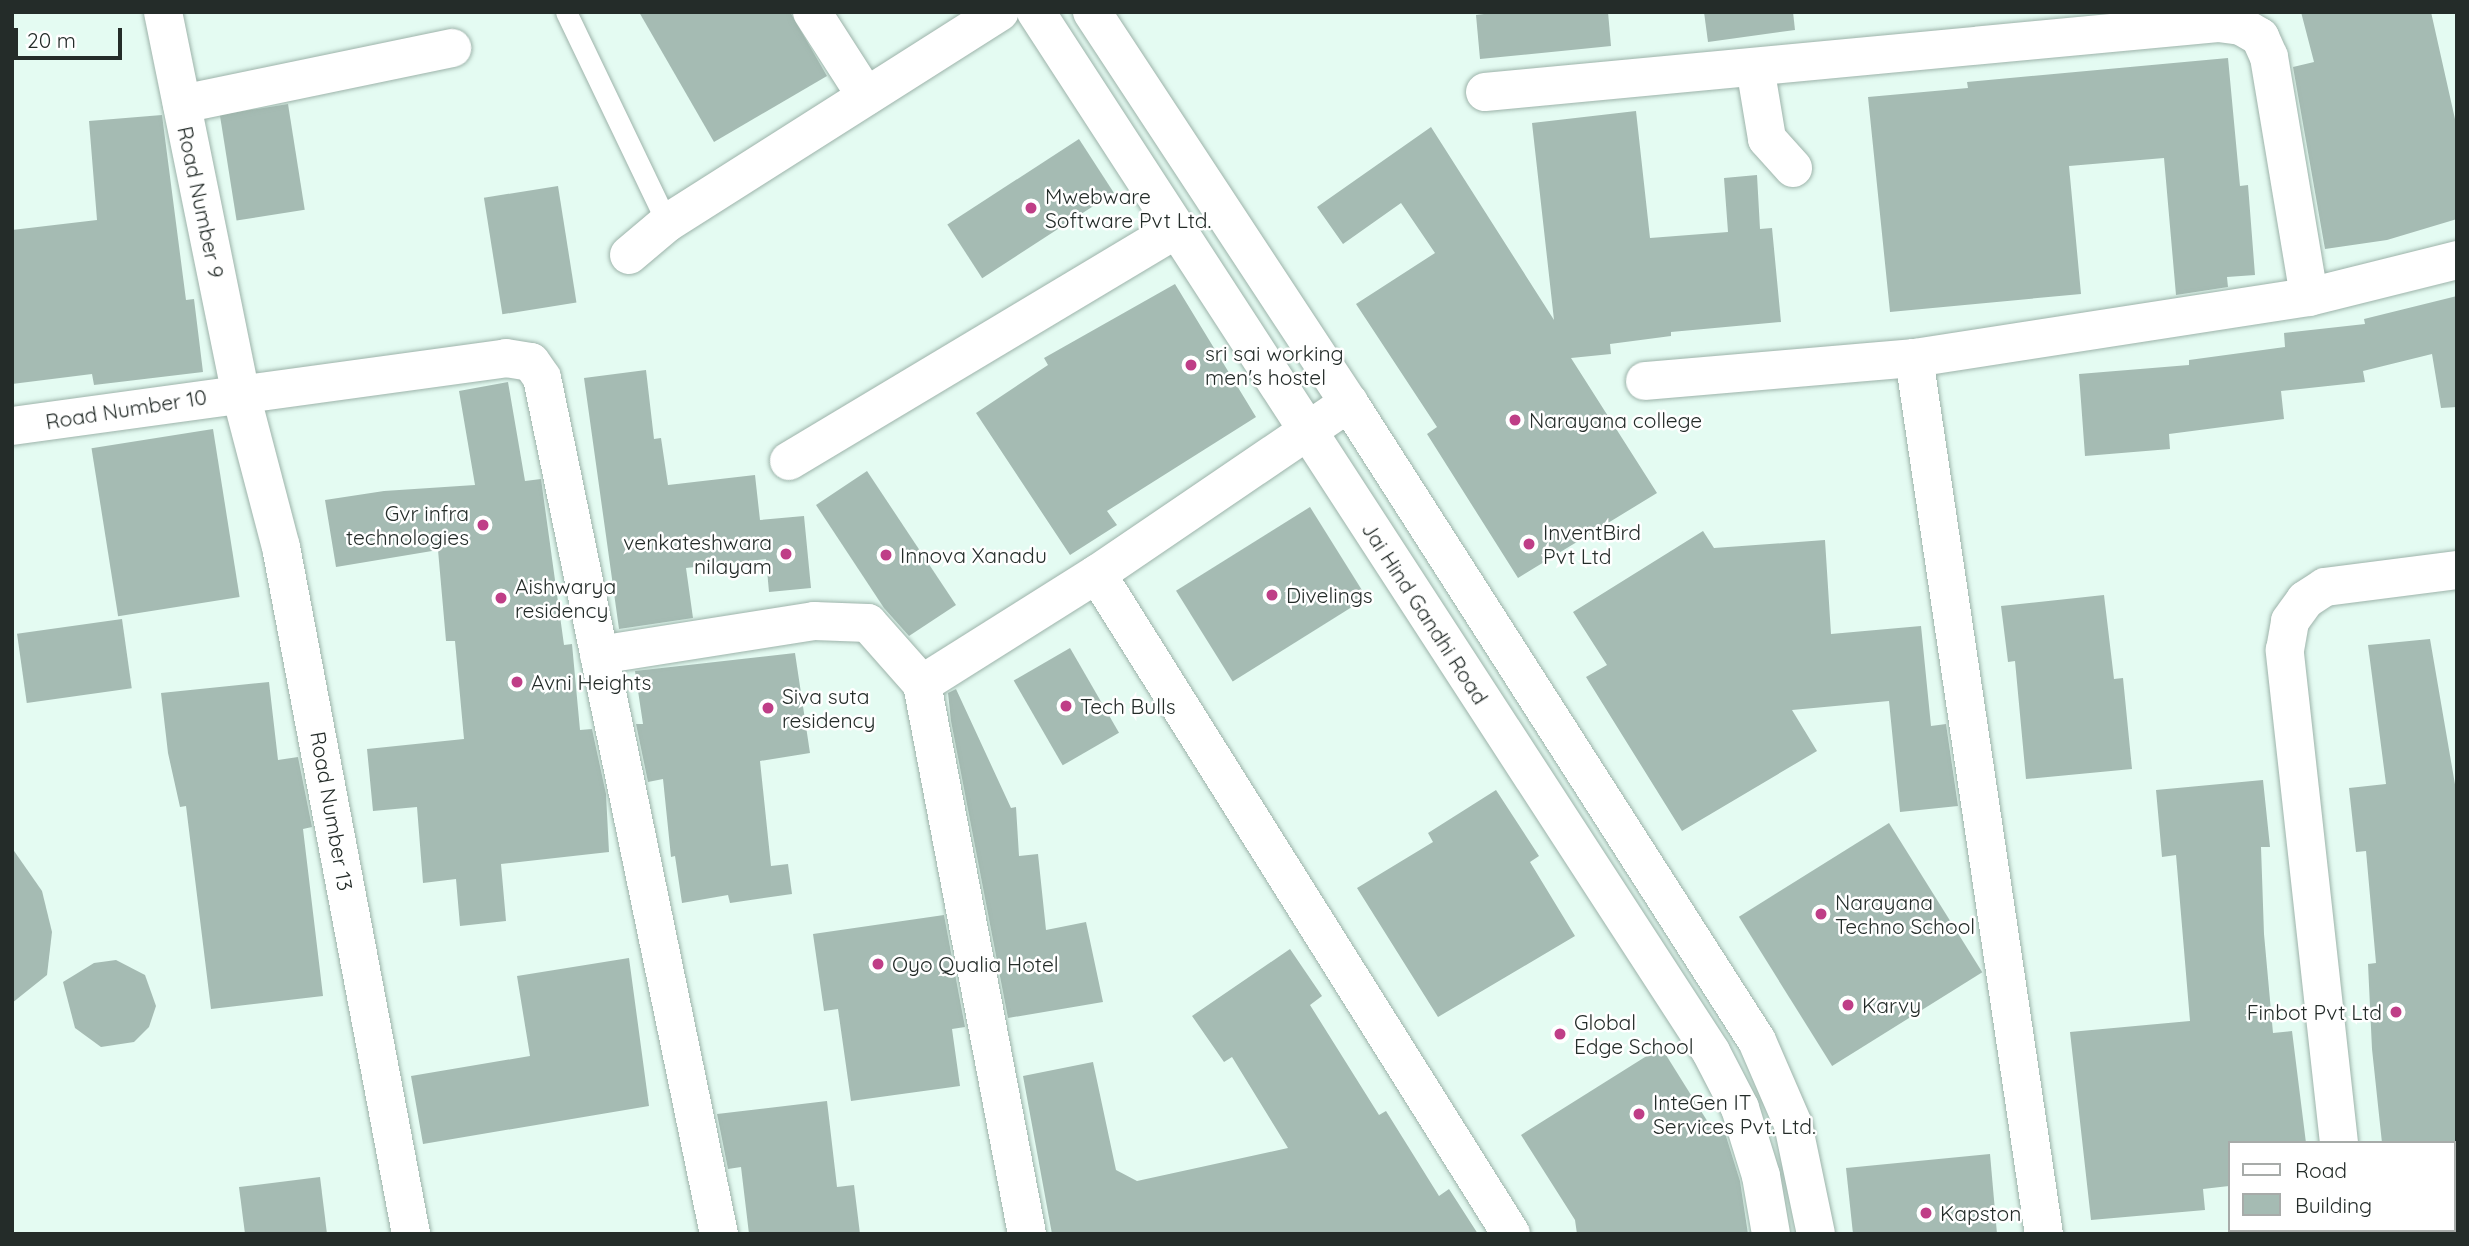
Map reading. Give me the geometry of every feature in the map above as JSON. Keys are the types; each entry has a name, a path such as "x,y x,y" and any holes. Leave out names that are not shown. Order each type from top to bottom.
{"street":[{"name":"Road Number 9","path":"163,12 240,391"},
{"path":"812,12 866,96"},
{"path":"629,255 667,223 1000,12"},
{"name":"Jai Hind Gandhi Road","path":"1036,12 1711,1052 1740,1108 1761,1176 1771,1234"},
{"path":"1092,12 1349,403 1757,1041 1793,1124 1816,1234"},
{"path":"1485,92 2218,23 2241,26 2260,37 2270,57 2309,297"},
{"path":"181,104 452,48"},
{"path":"1755,67 1767,139 1793,168"},
{"path":"789,461 1176,229"},
{"path":"1645,381 1914,358 2309,297 2457,260"},
{"name":"Road Number 10","path":"12,426 240,391 506,358 531,362 542,378 719,1234"},
{"path":"1914,358 2044,1234"},
{"name":"Road Number 13","path":"240,391 281,547 411,1234"},
{"path":"922,684 1097,574 1349,403"},
{"path":"2339,1141 2285,650 2290,621 2305,600 2325,587 2457,570"},
{"path":"1097,574 1511,1234"},
{"path":"599,655 814,621 869,623 922,684 1027,1234"}],"lane":[{"path":"566,12 667,223"}],"building":[{"path":"639,12 790,12 827,76 714,142"},
{"path":"1500,12 1608,12 1611,46 1480,59 1476,15"},
{"path":"1704,12 1793,12 1795,30 1708,42"},
{"path":"2301,12 2431,12 2457,128 2457,219 2387,240 2325,249 2293,67 2314,62"},
{"path":"2228,58 2240,186 2248,185 2255,275 2227,277 2228,287 2176,295 2164,158 2069,166 2081,294 1890,312 1868,97 1968,88 1967,82"},
{"path":"288,104 305,210 237,220 220,115"},
{"path":"1636,111 1650,238 1728,232 1724,178 1757,175 1760,229 1772,228 1781,322 1671,332 1671,336 1610,344 1611,354 1571,358 1657,493 1518,578 1427,434 1437,427 1356,304 1435,253 1401,203 1343,244 1317,207 1431,127 1554,320 1532,123"},
{"path":"162,115 186,300 194,299 203,372 94,385 92,374 12,384 12,230 97,220 89,121"},
{"name":"Mwebware Software Pvt Ltd.","path":"1079,139 1114,193 982,278 947,225"},
{"path":"558,186 576,303 502,314 484,198"},
{"path":"1175,284 1256,417 1107,511 1117,525 1070,555 976,413 1048,365 1044,358"},
{"path":"2457,296 2457,407 2441,408 2432,354 2363,371 2365,382 2281,391 2284,419 2169,434 2170,449 2085,456 2079,374 2189,365 2189,360 2285,347 2284,333 2365,324 2364,319"},
{"path":"646,370 654,439 661,438 668,485 755,475 760,520 804,516 811,588 769,592 766,559 686,568 693,618 619,629 584,378"},
{"path":"508,382 525,481 541,479 564,645 572,644 580,730 592,729 606,794 609,852 501,864 506,921 460,926 456,879 423,883 417,807 373,811 367,749 464,739 455,641 446,641 438,550 336,567 325,500 384,491 475,485 459,391"},
{"path":"213,429 240,597 118,616 92,448"},
{"name":"Innova Xanadu","path":"867,471 956,605 909,636 884,608 816,505"},
{"name":"Divelings","path":"1310,507 1367,598 1233,681 1176,591"},
{"path":"1703,531 1714,548 1825,540 1831,634 1921,626 1931,726 1946,724 1958,806 1900,812 1889,701 1792,710 1817,751 1682,831 1586,677 1607,665 1573,612"},
{"path":"2104,595 2114,679 2123,678 2132,769 2026,779 2015,661 2008,662 2001,606"},
{"path":"122,619 132,688 27,703 17,634"},
{"path":"2430,639 2457,796 2457,1143 2382,1141 2372,1049 2368,964 2376,963 2366,851 2356,852 2349,788 2386,784 2368,645"},
{"name":"Tech Bulls","path":"1070,648 1119,733 1063,765 1014,680"},
{"path":"795,653 810,753 760,761 771,866 788,864 792,894 730,903 728,895 682,903 675,856 671,857 663,779 648,782 636,724 643,724 635,671"},
{"path":"269,682 278,760 298,757 312,827 303,829 323,996 211,1009 186,806 180,807 168,753 161,693"},
{"path":"956,689 1011,808 1016,807 1019,856 1038,854 1046,930 1086,922 1103,1002 1008,1018 951,721 948,693"},
{"path":"2263,780 2270,847 2261,847 2264,934 2273,1033 2292,1031 2306,1141 2228,1141 2228,1186 2203,1189 2205,1210 2091,1220 2070,1032 2190,1021 2176,855 2162,857 2156,790"},
{"path":"1496,790 1539,856 1530,862 1575,936 1438,1017 1357,888 1433,842 1428,833"},
{"path":"1889,823 1982,972 1832,1066 1739,917"},
{"path":"12,848 42,891 52,932 47,975 12,1003"},
{"path":"944,915 965,1027 952,1029 960,1086 851,1101 838,1009 824,1011 813,934"},
{"path":"1290,949 1322,996 1310,1005 1379,1115 1386,1111 1439,1196 1449,1189 1478,1234 1052,1234 1023,1076 1093,1062 1116,1170 1137,1181 1288,1148 1232,1057 1224,1062 1192,1016"},
{"path":"629,958 649,1106 423,1144 411,1076 530,1056 517,976"},
{"path":"116,960 145,975 156,1006 149,1027 134,1042 101,1047 75,1028 63,982 94,963"},
{"path":"1661,1047 1716,1135 1725,1133 1740,1181 1748,1234 1577,1234 1575,1220 1521,1135"},
{"path":"827,1101 837,1187 854,1185 860,1234 749,1234 741,1167 728,1169 717,1114"},
{"path":"1990,1154 1997,1234 1853,1234 1846,1168"},
{"path":"320,1177 327,1234 245,1234 239,1187"}],"place":[{"name":"Mwebware Software Pvt Ltd.","path":"1031,208"},
{"name":"sri sai working men's hostel","path":"1191,365"},
{"name":"Narayana college","path":"1515,420"},
{"name":"Gvr infra technologies","path":"483,525"},
{"name":"InventBird Pvt Ltd","path":"1529,544"},
{"name":"venkateshwara nilayam","path":"786,554"},
{"name":"Innova Xanadu","path":"886,555"},
{"name":"Divelings","path":"1272,595"},
{"name":"Aishwarya residency","path":"501,598"},
{"name":"Avni Heights","path":"517,682"},
{"name":"Tech Bulls","path":"1066,706"},
{"name":"Siva suta residency","path":"768,708"},
{"name":"Narayana Techno School","path":"1821,914"},
{"name":"Oyo Qualia Hotel","path":"878,964"},
{"name":"Karvy","path":"1848,1005"},
{"name":"Finbot Pvt Ltd","path":"2396,1012"},
{"name":"Global Edge School","path":"1560,1034"},
{"name":"InteGen IT Services Pvt. Ltd.","path":"1639,1114"},
{"name":"Kapston","path":"1926,1213"}]}
